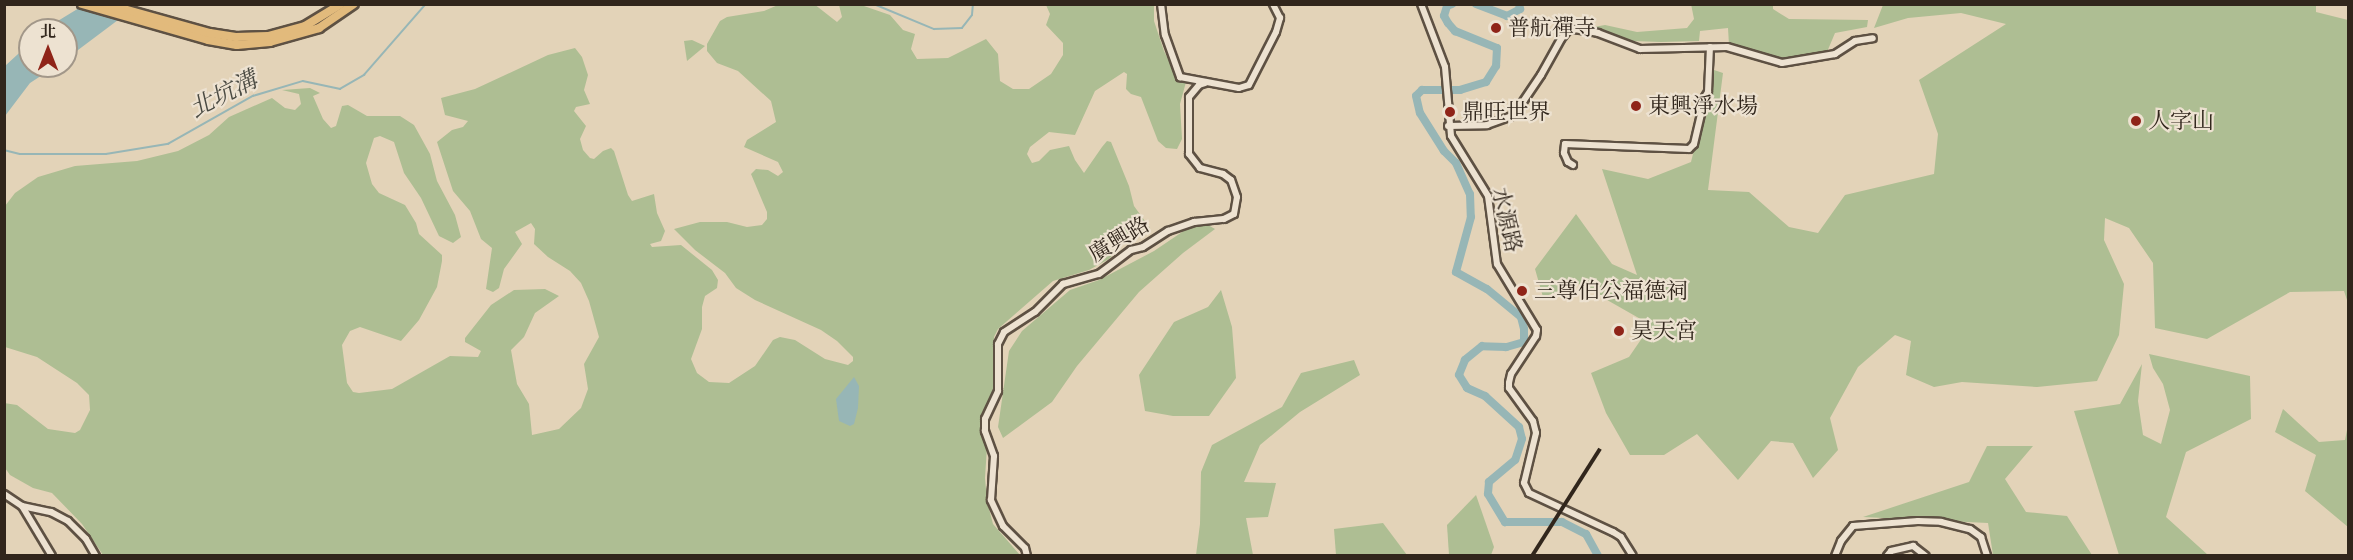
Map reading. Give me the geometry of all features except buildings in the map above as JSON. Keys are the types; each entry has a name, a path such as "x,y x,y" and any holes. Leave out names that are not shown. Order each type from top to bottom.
{"main road":[{"path":"82,4 208,40 237,45 270,42 319,28 354,4"},
{"path":"106,4 210,33 236,37 268,36 305,26 341,4"}],"street":[{"path":"1161,4 1165,35 1180,77 1239,88 1249,85 1279,24 1280,18 1273,4"},
{"name":"水源路","path":"1421,4 1429,29 1441,54 1451,136 1488,196 1497,264 1537,330 1536,336 1511,375 1509,383 1509,388 1533,421 1536,433 1524,483 1529,493 1621,537 1633,555"},
{"path":"1448,126 1487,125 1514,115 1568,30 1598,33 1640,49 1727,47 1782,63 1835,54 1855,41 1873,38"},
{"path":"1573,165 1568,162 1564,153 1565,144 1689,149 1694,144 1708,92 1710,47"},
{"name":"廣興路","path":"1026,555 1025,548 1003,526 991,500 994,456 985,431 985,419 998,391 998,344 1004,332 1035,312 1063,284 1099,274 1131,250 1143,247 1168,231 1194,222 1224,219 1234,214 1237,197 1231,180 1223,174 1200,168 1189,154 1189,98 1199,85 1205,83"},
{"path":"4,494 22,506 51,512 68,521 86,539 96,555"},
{"path":"22,506 52,555"},
{"path":"1836,555 1841,541 1853,526 1918,521 1941,522 1970,529 1981,537 1987,555"},
{"path":"1887,555 1891,551 1913,546 1926,555"}],"green space":[{"path":"814,4 837,22 842,17 839,5 861,5 890,15 903,30 915,34 911,49 917,59 948,58 986,39 998,54 1000,81 1013,89 1029,89 1051,74 1063,55 1063,43 1046,25 1050,14 1046,5 1154,5 1154,21 1164,51 1178,79 1186,82 1180,104 1182,139 1177,149 1166,148 1158,141 1141,97 1131,94 1126,89 1127,74 1124,72 1095,91 1075,135 1049,132 1030,147 1027,154 1032,163 1039,161 1050,150 1069,146 1084,173 1107,141 1111,142 1129,186 1134,206 1150,228 1126,241 1109,259 1089,270 1053,281 998,329 994,337 997,360 996,381 981,421 987,447 985,478 987,501 993,524 1020,555 103,555 82,524 52,493 33,488 10,475 5,468 4,403 17,405 48,429 75,433 80,430 90,410 89,395 77,383 37,357 5,347 5,206 15,193 38,177 75,166 137,161 178,151 209,135 229,117 272,98 285,108 295,110 301,104 299,94 282,90 310,88 320,93 313,96 323,119 331,128 336,126 342,106 348,105 367,116 400,116 414,125 430,154 437,181 455,215 461,237 453,243 439,236 421,198 404,173 394,142 380,136 374,138 366,163 372,184 379,193 405,205 416,223 419,234 442,255 442,261 437,287 419,320 401,341 360,327 350,331 342,345 347,383 353,392 392,389 450,356 478,357 481,351 465,342 465,338 491,305 514,290 545,289 559,296 535,313 524,337 511,350 517,384 529,404 532,435 559,429 581,408 588,389 584,364 599,337 589,301 581,283 570,271 548,257 534,244 535,229 531,223 515,232 522,244 504,269 499,288 493,292 486,289 492,248 481,239 470,211 453,191 437,142 452,130 463,127 468,121 445,115 441,98 475,89 548,55 575,48 582,57 588,75 584,90 590,104 576,107 574,111 586,126 580,139 583,150 594,159 603,151 611,148 614,151 632,201 654,194 657,213 665,231 661,241 650,244 652,247 681,245 712,270 718,280 717,288 705,296 702,307 702,329 691,359 697,373 709,382 729,383 755,366 773,340 780,337 795,340 825,359 848,365 853,361 853,357 837,341 821,330 755,300 736,288 725,273 695,250 674,229 700,222 727,222 747,227 762,225 767,219 767,212 751,174 756,169 768,170 778,176 783,172 778,162 744,147 747,140 776,122 771,101 738,71 717,63 707,51 707,44 720,21 727,17 764,11 778,5"},
{"path":"1691,4 1773,5 1773,9 1789,19 1868,20 1867,27 1835,33 1827,52 1779,59 1729,45 1728,28 1700,31 1699,41 1661,42 1632,41 1588,28 1605,25 1637,32 1687,28 1694,19"},
{"path":"2316,4 2316,12 2348,20 2348,303 2344,291 2290,292 2207,339 2155,328 2153,263 2129,228 2105,218 2104,240 2124,284 2119,335 2097,381 2037,387 1962,382 1934,387 1906,375 1911,341 1895,335 1858,367 1830,418 1838,450 1813,478 1793,443 1771,441 1738,480 1697,434 1664,455 1630,455 1606,413 1591,373 1629,357 1651,325 1579,284 1543,297 1535,269 1576,214 1612,264 1637,275 1602,169 1648,179 1691,162 1714,70 1723,73 1708,190 1749,192 1789,227 1818,233 1845,195 1934,174 1938,134 1919,80 2006,24 1961,13 1908,18 1874,28 1883,5"},
{"path":"692,40 705,46 687,61 684,41"},
{"path":"1208,225 1215,229 1183,253 1139,292 1077,366 1052,402 1003,438 998,427 1009,351 1022,331 1070,290 1099,280 1154,251 1191,226"},
{"path":"1221,290 1232,327 1236,378 1209,416 1173,416 1145,411 1139,375 1174,322 1208,307"},
{"path":"2149,354 2250,376 2251,419 2186,452 2166,517 2208,555 2119,555 2074,411 2120,404 2142,364 2138,401 2143,435 2161,444 2170,410 2163,384 2153,368"},
{"path":"1354,360 1360,375 1300,412 1260,445 1244,482 1276,483 1268,517 1246,518 1253,555 1196,555 1200,524 1201,472 1212,445 1282,407 1301,373"},
{"path":"2283,409 2319,442 2345,440 2348,425 2348,527 2305,491 2316,455 2275,432"},
{"path":"1987,446 2033,446 2005,479 2026,512 2067,516 2092,555 1993,555 1988,523 1863,517 1969,482"},
{"path":"1476,495 1494,547 1491,555 1449,555 1447,525"},
{"path":"1383,523 1407,555 1336,555 1334,529"}],"water":[{"path":"84,5 138,5 78,50 78,18 63,18"},
{"path":"18,54 18,78 38,78 30,83 5,116 5,66"},
{"path":"854,377 859,386 858,408 854,424 850,426 839,421 836,399"}],"waterway":[{"name":"北坑溝","path":"4,150 20,154 106,154 168,144 253,96 303,81 340,89 364,75 426,4"},
{"name":"北坑溝","path":"874,4 934,29 962,28 972,15 973,4"},
{"name":"北坑溝","path":"1452,4 1447,6 1444,16 1448,23 1455,31 1497,48 1496,66 1486,82 1460,90 1422,90 1416,96 1420,113 1444,151 1456,163 1470,194 1471,217 1456,272 1487,289 1521,317 1524,329 1524,342 1506,347 1482,346 1465,360 1459,375 1467,388 1485,396 1519,427 1522,439 1515,460 1489,482 1488,494 1505,522 1562,522 1586,534 1598,556"},
{"name":"北坑溝","path":"1476,4 1507,16 1520,9 1519,4"}],"railway":[{"path":"1532,556 1600,449"}],"place":[{"name":"普航禪寺","path":"1496,28"},
{"name":"東興淨水場","path":"1636,106"},
{"name":"鼎旺世界","path":"1450,112"},
{"name":"人字山","path":"2136,121"},
{"name":"三尊伯公福德祠","path":"1522,291"},
{"name":"昊天宮","path":"1619,331"}]}
